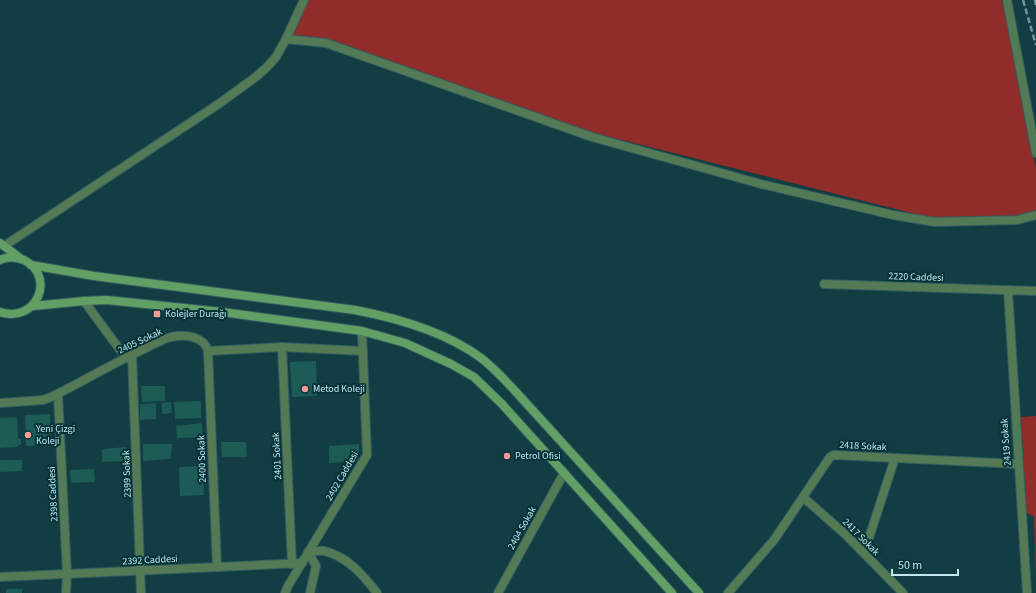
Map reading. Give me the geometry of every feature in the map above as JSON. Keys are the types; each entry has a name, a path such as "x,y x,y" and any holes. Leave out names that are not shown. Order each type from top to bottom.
{"main road":[{"path":"0,312 7,315 17,315 26,311 33,306 38,299 40,291 38,275 31,265 2,245"},
{"path":"0,260 12,257 24,260"},
{"path":"31,265 94,276 355,310 392,318 450,340 481,358 508,383 699,593"},
{"path":"33,306 107,300 222,312 362,331 390,338 420,349 474,377 502,404 672,593"}],"street":[{"path":"2,245 220,103 256,76 276,57 304,0"},
{"path":"1008,0 1036,152"},
{"path":"286,39 326,43 592,137 777,188 893,215 935,222 1017,220 1036,215"},
{"name":"2220 Caddesi","path":"824,284 1036,291"},
{"name":"2419 Sokak","path":"1008,290 1026,593"},
{"path":"84,301 129,356"},
{"name":"2402 Caddesi","path":"285,593 308,552 367,456 362,331"},
{"name":"2405 Sokak","path":"0,403 43,400 58,394 129,356 165,339 179,336 200,340 204,343 208,351"},
{"path":"208,351 282,347 363,351"},
{"name":"2401 Sokak","path":"282,347 292,564"},
{"name":"2400 Sokak","path":"208,351 217,567"},
{"name":"2399 Sokak","path":"129,356 141,593"},
{"name":"2398 Caddesi","path":"58,394 67,574 66,593"},
{"name":"2418 Sokak","path":"728,593 774,540 804,498 830,457 834,455 1018,464"},
{"path":"864,553 895,458"},
{"name":"2404 Sokak","path":"498,593 564,473"},
{"name":"2417 Sokak","path":"804,498 845,534 903,593"},
{"path":"310,593 316,566 308,552 323,551 344,559 366,578 377,593"},
{"name":"2392 Caddesi","path":"0,577 302,563"}],"shaded area":[{"path":"309,0 1001,0 1005,7 1036,168 1036,213 1017,217 935,219 594,133 332,40 290,38"},
{"path":"1036,416 1036,576 1034,516 1026,513 1021,417"}],"building":[{"path":"316,361 317,396 292,397 290,362"},
{"path":"141,386 165,386 165,401 142,402"},
{"path":"201,401 201,418 175,419 174,402"},
{"path":"171,402 172,413 162,414 162,403"},
{"path":"156,403 156,419 140,420 140,404"},
{"path":"50,414 51,445 26,446 25,415"},
{"path":"17,417 18,439 21,439 21,445 18,445 18,447 0,448 0,418"},
{"path":"202,423 203,437 177,438 176,426"},
{"path":"221,442 246,442 247,457 222,457"},
{"path":"143,444 172,444 171,459 143,461"},
{"path":"359,444 359,461 329,463 329,446"},
{"path":"126,447 127,461 102,462 102,449"},
{"path":"0,460 22,460 22,471 0,472"},
{"path":"203,466 204,495 180,496 179,467"},
{"path":"94,469 95,482 71,483 70,470"},
{"path":"6,589 22,589 22,593 6,593"}],"railway":[{"path":"1023,0 1036,45"},
{"path":"1035,0 1036,5"}],"place":[{"name":"Kolejler Durağı","path":"157,314"},
{"name":"Metod Koleji","path":"305,389"},
{"name":"Yeni Çizgi Koleji","path":"28,435"},
{"name":"Petrol Ofisi","path":"507,456"}]}
